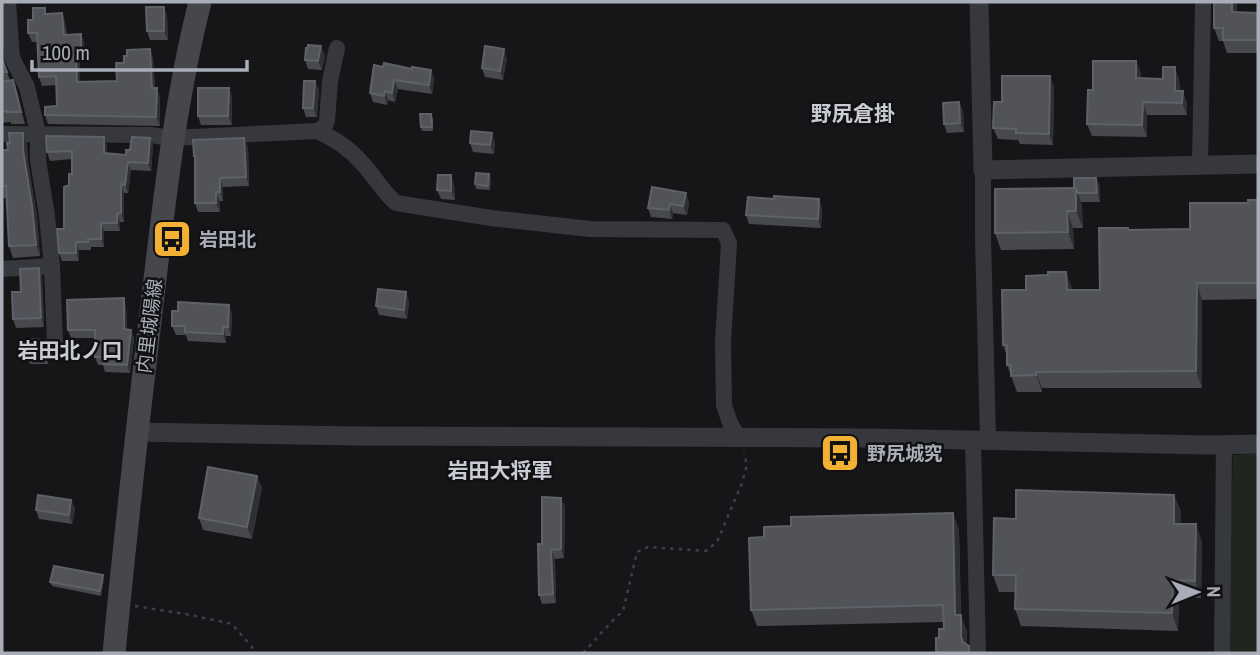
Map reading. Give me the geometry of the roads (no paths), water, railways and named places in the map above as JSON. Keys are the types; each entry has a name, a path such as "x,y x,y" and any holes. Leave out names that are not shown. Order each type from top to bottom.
{"main road":[{"name":"内里城陽線","path":"114,653 172,138 200,2"}],"street":[{"path":"8,2 12,58 27,87 38,133 38,160 52,266 55,345"},
{"path":"978,653 983,237 979,2"},
{"path":"1199,165 1203,2"},
{"path":"317,131 324,127 327,121 330,81 337,48"},
{"path":"2,134 150,135 172,138 317,131 348,149 396,203 491,218 590,229 723,230 729,243 723,342 724,405 738,437"},
{"path":"983,170 1258,164"},
{"path":"2,269 52,266"},
{"path":"137,432 1258,444"},
{"path":"1222,653 1224,445"}],"place":[{"name":"岩田北","path":"172,239"},
{"name":"野尻城究","path":"840,453"}],"district":[{"name":"野尻倉掛","path":"853,114"},
{"name":"岩田北ノ口","path":"70,351"},
{"name":"岩田大将軍","path":"500,471"}]}
